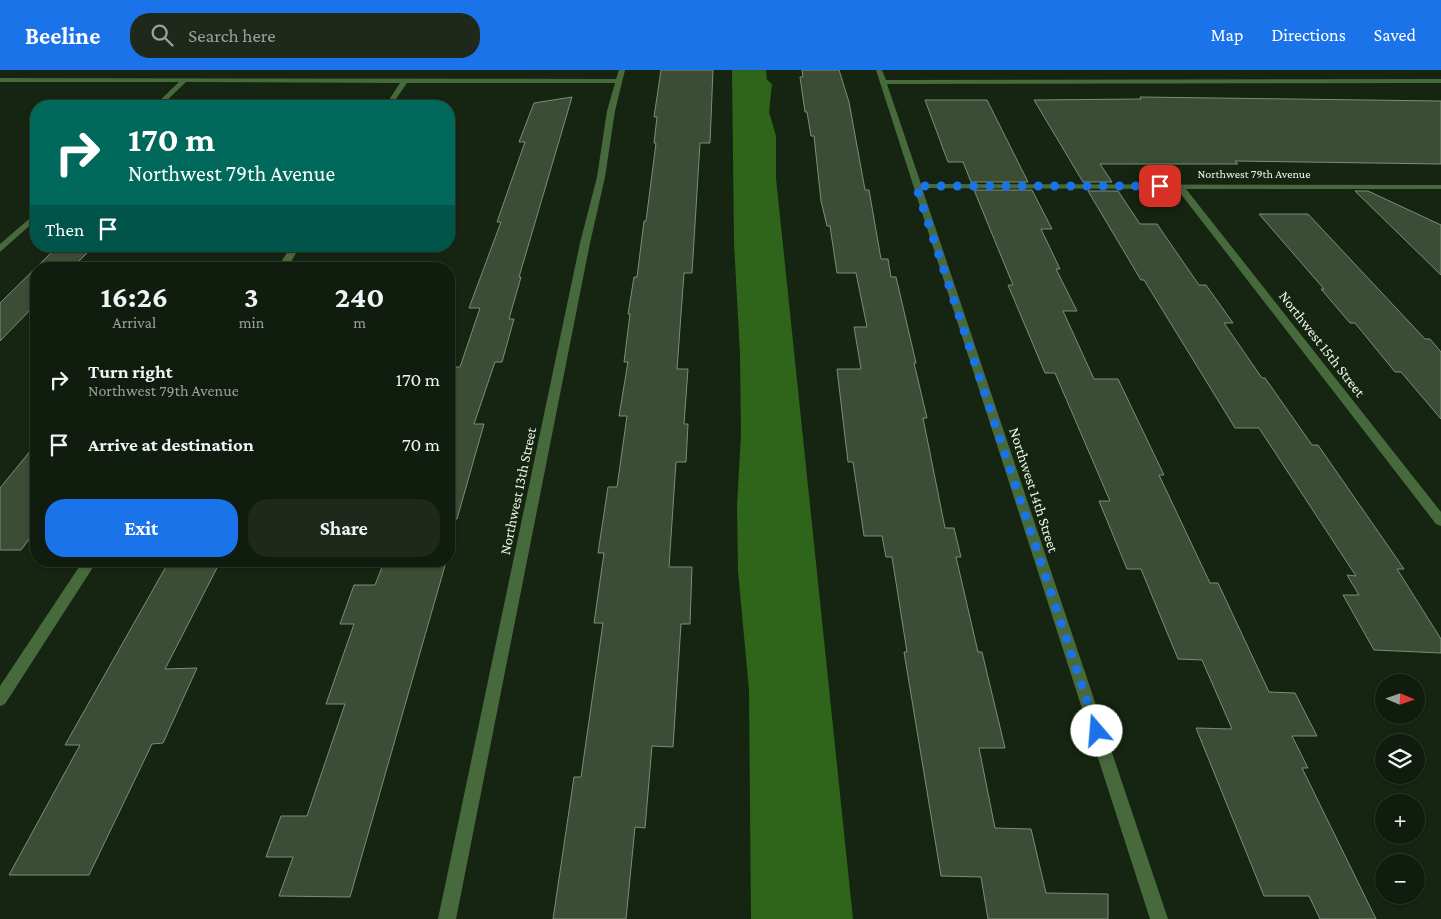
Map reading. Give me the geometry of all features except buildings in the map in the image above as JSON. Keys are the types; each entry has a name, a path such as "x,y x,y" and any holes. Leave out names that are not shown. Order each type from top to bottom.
{"street":[{"path":"0,80 405,80 620,76"},
{"name":"Northwest 13th Street","path":"447,919 585,243 601,177 610,111 620,76"},
{"path":"881,76 1441,81"},
{"name":"Northwest 14th Street","path":"881,76 1159,919"},
{"path":"163,100 185,80"},
{"path":"392,100 405,80"},
{"name":"Northwest 79th Avenue","path":"916,186 1441,187"},
{"name":"Northwest 15th Street","path":"1179,186 1441,521"},
{"path":"0,249 30,222"},
{"path":"0,698 86,567"}],"shaded area":[{"path":"732,70 766,70 767,80 772,84 769,112 776,136 776,178 853,919 751,919 749,690 738,571 737,505 741,435 740,354 734,243"}],"route":[{"path":"1097,731 916,186 1160,186"}]}
